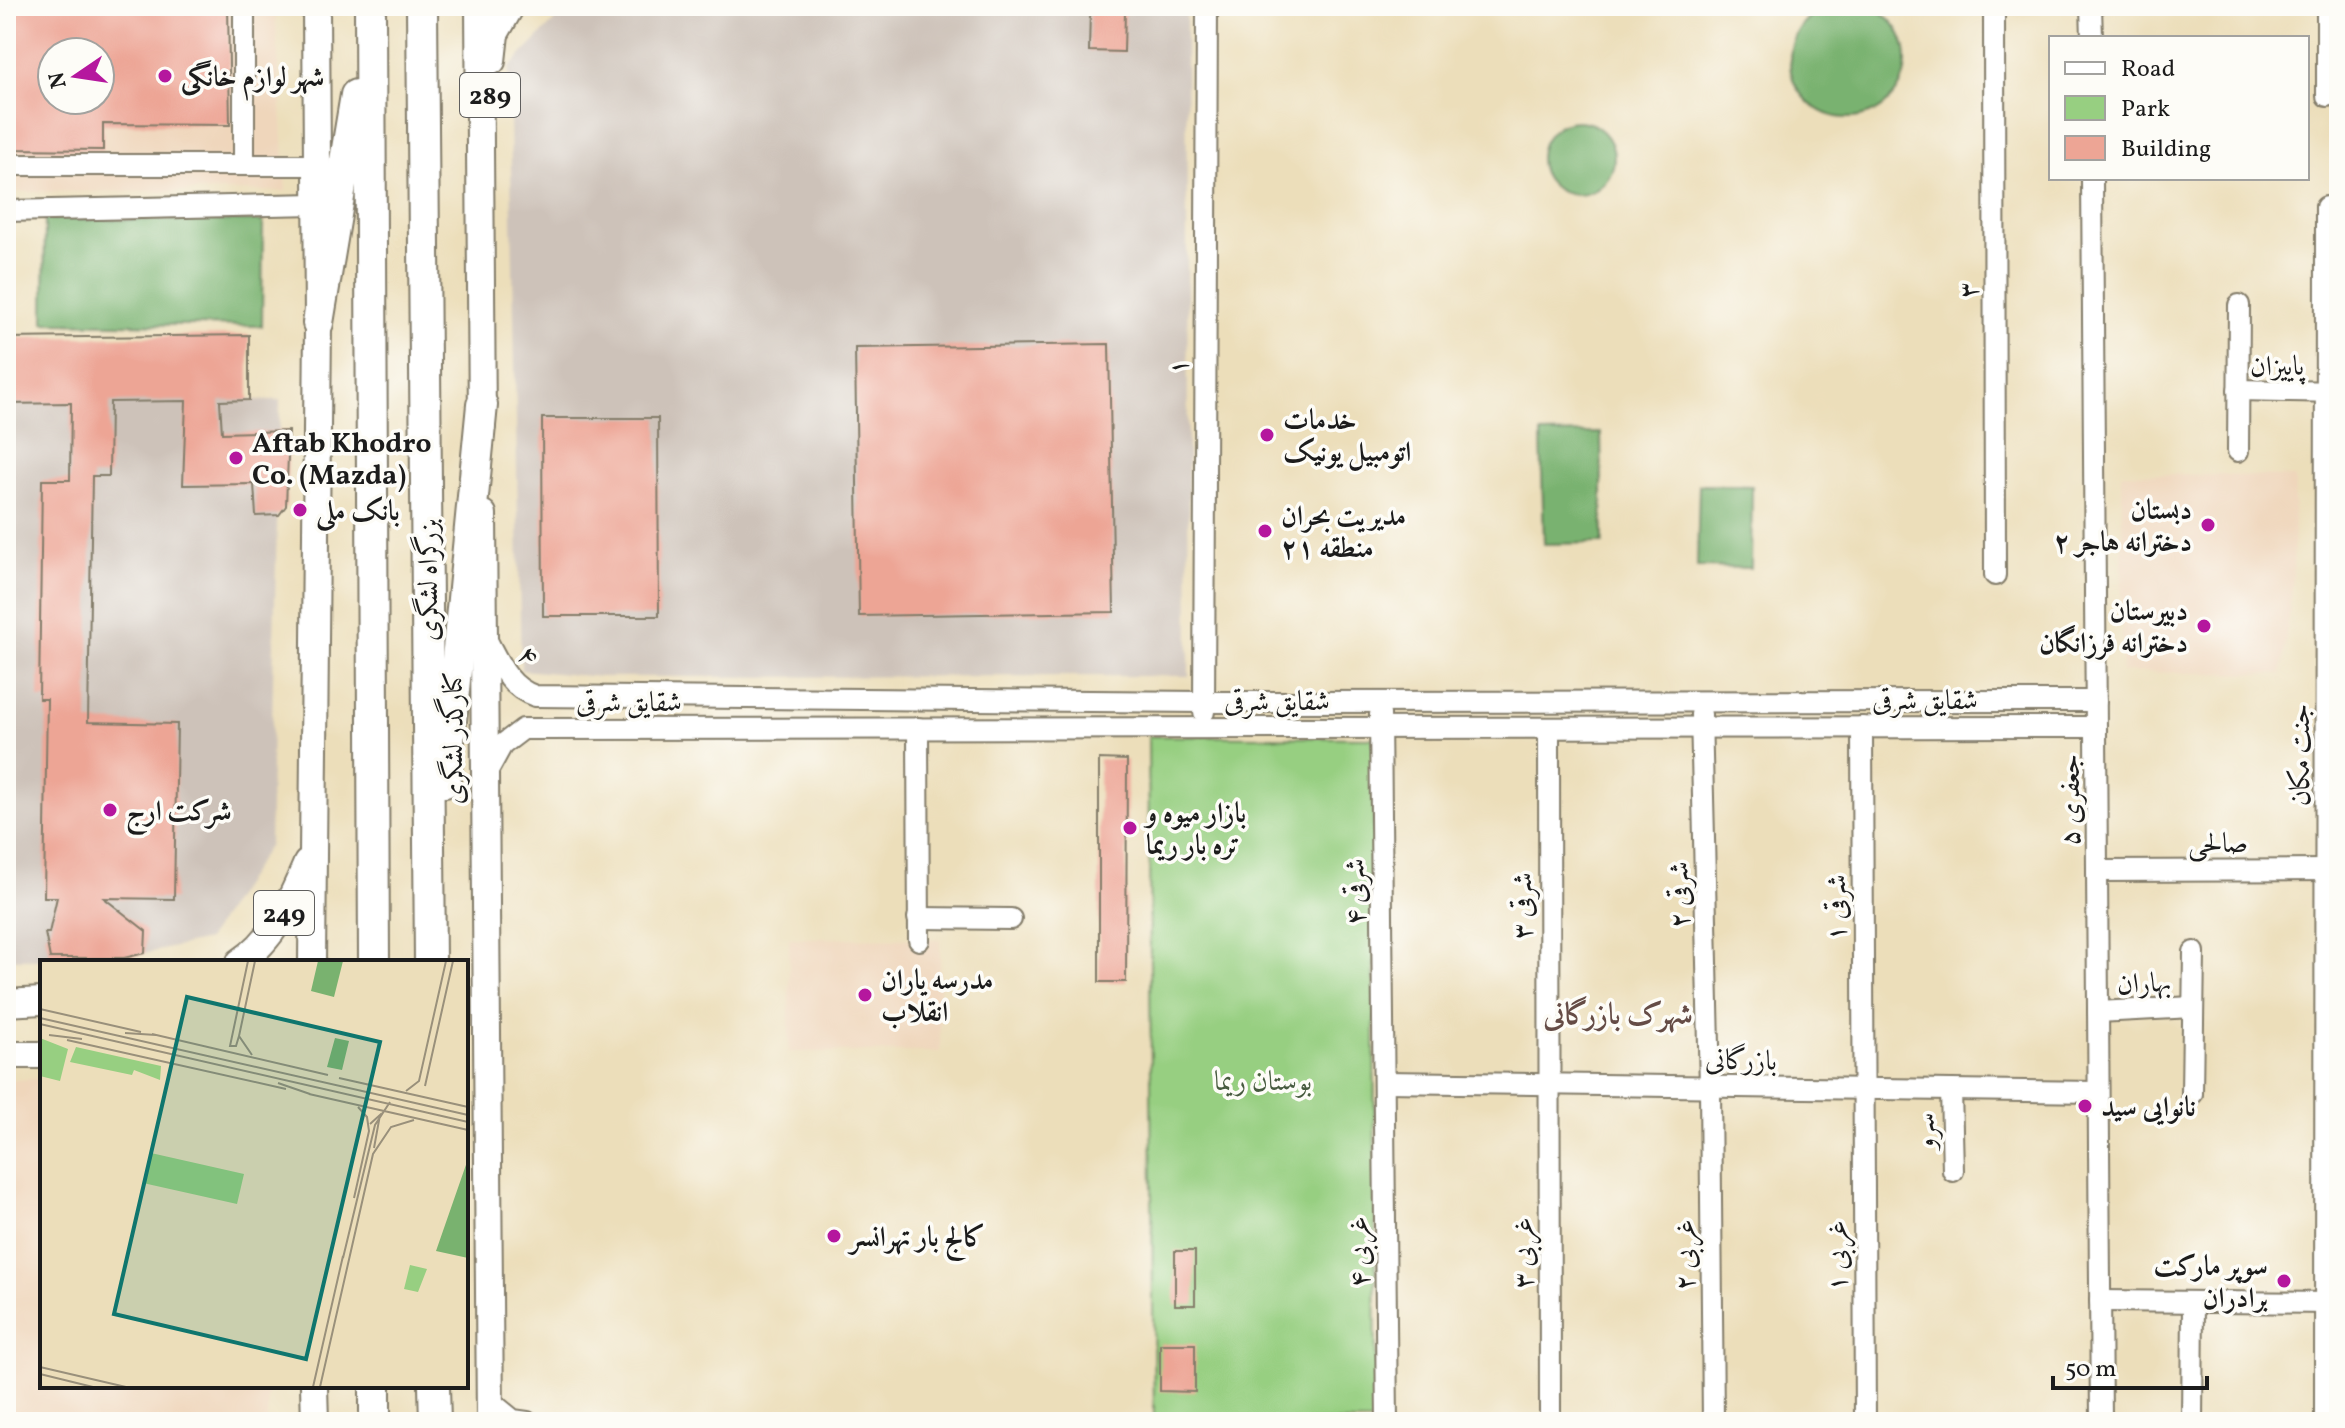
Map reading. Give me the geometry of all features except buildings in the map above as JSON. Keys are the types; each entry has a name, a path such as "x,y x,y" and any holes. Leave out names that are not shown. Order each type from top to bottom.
{"highway":[{"name":"بزرگراه لشگری","path":"422,6 430,957"},
{"name":"بزرگراه لشگری","path":"370,8 374,960"},
{"path":"318,323 370,8"},
{"path":"430,957 482,405"},
{"path":"375,1388 375,1422"},
{"path":"434,1388 435,1422"}],"main road":[{"path":"312,960 318,323 316,6"},
{"name":"کنارگذر لشگری","path":"479,6 483,779 491,1412"},
{"name":"289","path":"482,189 495,34 511,6"},
{"name":"249","path":"243,960 256,951 289,907 311,852"},
{"path":"6,1003 40,1001"},
{"path":"6,1055 40,1055"},
{"path":"314,1388 315,1422"}],"street":[{"path":"244,6 244,165"},
{"name":"۱","path":"1205,728 1207,6"},
{"name":"۳","path":"1994,6 1995,575"},
{"path":"2091,6 2092,36"},
{"path":"2327,6 2327,96"},
{"path":"6,165 317,165"},
{"name":"جعفری ۵","path":"2092,180 2101,1422"},
{"path":"6,211 317,204"},
{"name":"جنت مکان","path":"2325,1422 2332,1303 2333,870 2332,392 2326,207"},
{"path":"2238,390 2239,305"},
{"name":"پاییزان","path":"2238,451 2238,390 2332,392"},
{"name":"۴","path":"484,635 513,684 519,691 535,696"},
{"name":"شقایق شرقی","path":"535,696 1203,702 2096,701"},
{"name":"۴ شرقی","path":"1379,702 1384,1082"},
{"name":"۲ شرقی","path":"1700,702 1710,1087"},
{"name":"۱ شرقی","path":"1862,727 1864,1089"},
{"name":"شقایق شرقی","path":"483,779 502,745 523,729 2096,727"},
{"path":"918,728 919,940"},
{"name":"۳ شرقی","path":"1549,728 1550,1084"},
{"name":"صالحی","path":"2097,871 2333,870"},
{"path":"918,918 1011,919"},
{"name":"بهاران","path":"2192,1094 2194,952"},
{"name":"بهاران","path":"2098,1012 2193,1007"},
{"name":"بازرگانی","path":"1384,1082 2098,1092"},
{"name":"۴ غربی","path":"1384,1082 1387,1422"},
{"name":"۳ غربی","path":"1550,1084 1550,1422"},
{"name":"۲ غربی","path":"1710,1087 1713,1422"},
{"name":"۱ غربی","path":"1864,1089 1865,1422"},
{"name":"سرو","path":"1951,1090 1953,1171"},
{"path":"2100,1301 2332,1303"},
{"path":"2192,1422 2193,1302"},
{"path":"491,1412 527,1422"}],"shaded area":[{"path":"6,6 275,6 286,191 6,192"},
{"path":"569,6 1186,6 1189,676 601,677 521,670 509,68"},
{"name":"شرکت ارج","path":"6,399 280,400 269,845 207,940 124,958 6,959"},
{"path":"2122,473 2295,477 2293,579 2282,674 2122,672"},
{"name":"مدرسه یاران انقلاب","path":"789,938 940,939 940,1052 789,1052"},
{"path":"40,1078 40,1388 268,1388 267,1422 6,1422 6,1081"}],"green space":[{"path":"1848,2 1870,7 1889,19 1901,38 1906,60 1901,82 1889,101 1870,113 1848,118 1826,113 1807,101 1795,82 1790,60 1795,38 1807,19 1826,7"},
{"path":"1577,121 1598,127 1608,137 1614,158 1608,179 1598,189 1577,195 1556,189 1546,179 1540,158 1546,137 1556,127"},
{"path":"45,219 263,221 262,326 44,323"},
{"path":"1601,433 1603,543 1544,544 1541,434"},
{"path":"1699,485 1752,486 1751,568 1697,567"},
{"name":"بوستان ریما","path":"1148,736 1373,738 1376,1422 1154,1422"}],"place":[{"name":"شهر لوازم خانگی","path":"165,76"},
{"name":"خدمات اتومبیل یونیک","path":"1267,435"},
{"name":"Aftab Khodro Co. (Mazda)","path":"236,458"},
{"name":"بانک ملی","path":"300,510"},
{"name":"دبستان دخترانه هاجر ۲","path":"2208,525"},
{"name":"مدیریت بحران منطقه ۲۱","path":"1265,531"},
{"name":"دبیرستان دخترانه فرزانگان","path":"2204,626"},
{"name":"شرکت ارج","path":"110,810"},
{"name":"بازار میوه و تره بار ریما","path":"1130,828"},
{"name":"مدرسه یاران انقلاب","path":"865,995"},
{"name":"نانوایی سید","path":"2085,1106"},
{"name":"کالج بار تهرانسر","path":"834,1236"},
{"name":"سوپر مارکت برادران","path":"2284,1281"}],"district":[{"name":"شهرک بازرگانی","path":"1618,1014"}]}
